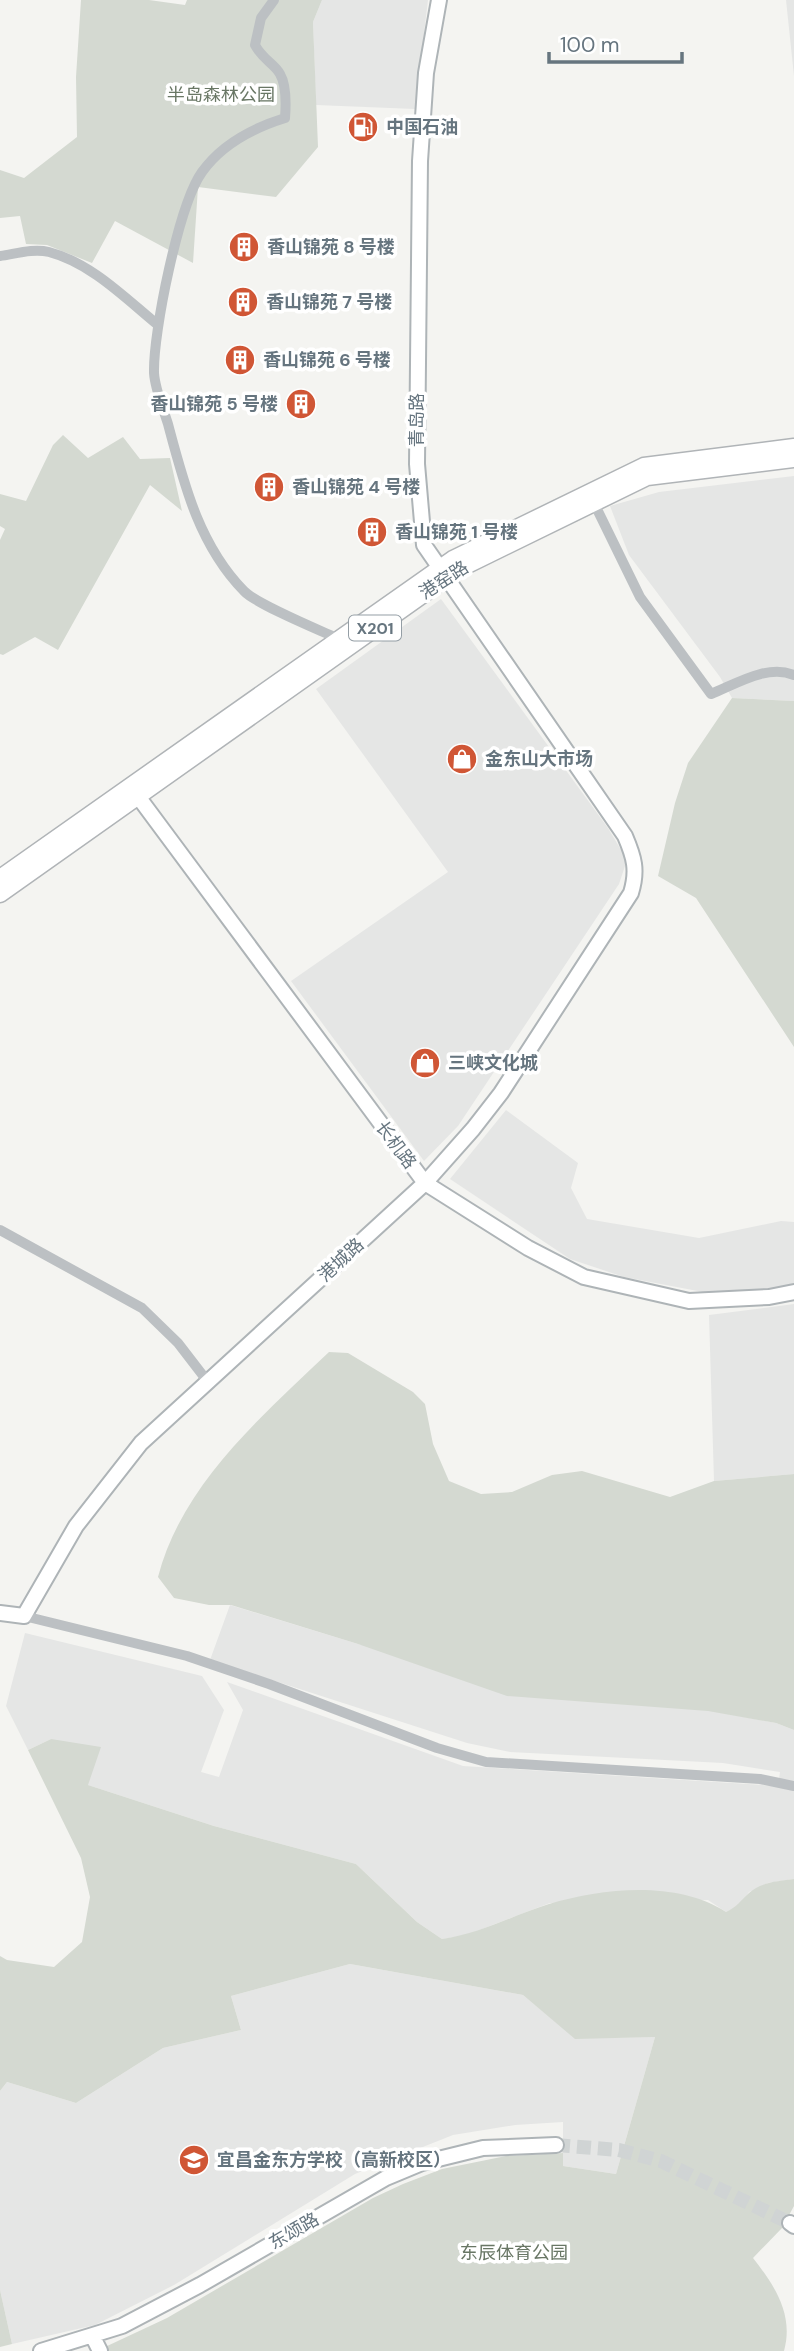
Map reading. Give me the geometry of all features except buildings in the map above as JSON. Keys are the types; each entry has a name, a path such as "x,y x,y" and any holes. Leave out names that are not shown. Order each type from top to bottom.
{"main road":[{"name":"港窑路","path":"0,894 339,639 442,573 644,466 794,447"},
{"name":"港窑路","path":"0,878 134,791 442,573 647,477 794,459"}],"street":[{"path":"274,0 261,18 255,45 263,59 280,73 284,87 285,118 246,132 202,172 189,198 158,325 154,374 198,524 214,553 246,594 339,639"},
{"name":"青岛路","path":"439,0 426,73 420,161 417,464 424,545 625,836 636,860"},
{"path":"0,256 30,251 49,252 94,273 158,325"},
{"path":"594,503 640,597 711,694 752,677 782,670 794,675"},
{"name":"长机路","path":"134,791 425,1183 528,1248 584,1277 689,1301 769,1297 794,1292"},
{"name":"港城路","path":"23,1616 76,1526 141,1443 425,1183 501,1093 631,893 636,879 636,860"},
{"path":"0,1230 142,1308 178,1343 208,1382"},
{"path":"0,1613 23,1616 187,1656 437,1748 486,1762 760,1779 794,1786"},
{"name":"东颂路","path":"41,2351 122,2326 386,2178 422,2163 482,2148 556,2145"},
{"path":"93,2337 100,2351"}],"shaded area":[{"path":"322,0 428,0 415,109 316,105 313,22"},
{"path":"786,0 794,0 794,76"},
{"path":"794,476 794,701 732,698 720,677 629,555 610,506 659,492"},
{"path":"441,599 608,828 627,860 619,884 458,1126 424,1161 291,981 448,872 316,689"},
{"path":"506,1110 578,1163 571,1188 587,1219 699,1238 781,1221 794,1222 794,1283 767,1290 703,1292 624,1277 570,1259 450,1179"},
{"path":"794,1304 794,1474 714,1481 709,1315"},
{"path":"230,1605 358,1644 776,1723 794,1730 794,1879 768,1883 749,1892 739,1906 726,1912 708,1900 550,1903 464,1936 442,1939 417,1922 356,1864 214,1826 88,1785 51,1739 28,1750 6,1706 25,1633 202,1676 224,1710 201,1772 219,1777 243,1710 227,1682 463,1766 778,1786 780,1772 723,1763 510,1752 467,1743 210,1660"},
{"name":"宜昌金东方学校（高新校区）","path":"350,1964 523,1995 575,2038 655,2037 616,2174 563,2166 563,2122 515,2125 453,2135 355,2174 174,2285 95,2325 12,2344 0,2290 0,2091 7,2082 76,2103 163,2048 241,2030 231,1996"}],"green space":[{"name":"半岛森林公园","path":"81,0 149,0 185,5 187,0 322,0 313,22 318,147 276,197 198,187 193,263 115,221 92,263 47,245 26,244 20,216 0,218 0,170 24,178 77,137 76,77"},
{"path":"63,435 88,458 123,437 140,459 170,458 182,511 150,485 58,650 35,637 3,655 0,654 0,540 5,529 0,526 0,494 26,501 53,445"},
{"path":"732,698 794,701 794,1047 696,898 658,876 675,803 688,763"},
{"path":"329,1352 348,1353 413,1392 425,1404 433,1444 449,1481 481,1494 512,1492 552,1475 582,1471 670,1497 714,1481 794,1474 794,1730 776,1723 708,1711 507,1696 358,1644 231,1605 209,1605 174,1598 158,1577 169,1543 185,1512 227,1454 277,1401"},
{"name":"东辰体育公园","path":"51,1739 101,1747 88,1785 214,1826 356,1864 417,1922 442,1939 483,1929 570,1898 616,1891 663,1891 685,1895 726,1912 759,1886 794,1879 794,2206 782,2228 753,2258 769,2279 784,2313 784,2351 108,2351 105,2347 167,2318 373,2198 442,2169 506,2156 563,2153 563,2166 616,2174 655,2037 575,2039 523,1995 350,1964 231,1996 241,2030 163,2048 76,2103 7,2082 0,2091 0,1956 7,1960 54,1967 82,1942 90,1897 81,1858 28,1750"},
{"path":"0,2290 12,2344 0,2347"}],"tunnel":[{"path":"556,2145 619,2150 661,2161 790,2223"}],"place":[{"name":"中国石油","path":"363,127"},
{"name":"香山锦苑 8 号楼","path":"244,247"},
{"name":"香山锦苑 7 号楼","path":"243,302"},
{"name":"香山锦苑 6 号楼","path":"240,360"},
{"name":"香山锦苑 5 号楼","path":"301,404"},
{"name":"香山锦苑 4 号楼","path":"269,487"},
{"name":"香山锦苑 1 号楼","path":"372,532"},
{"name":"金东山大市场","path":"462,759"},
{"name":"三峡文化城","path":"425,1063"},
{"name":"宜昌金东方学校（高新校区）","path":"194,2160"}]}
